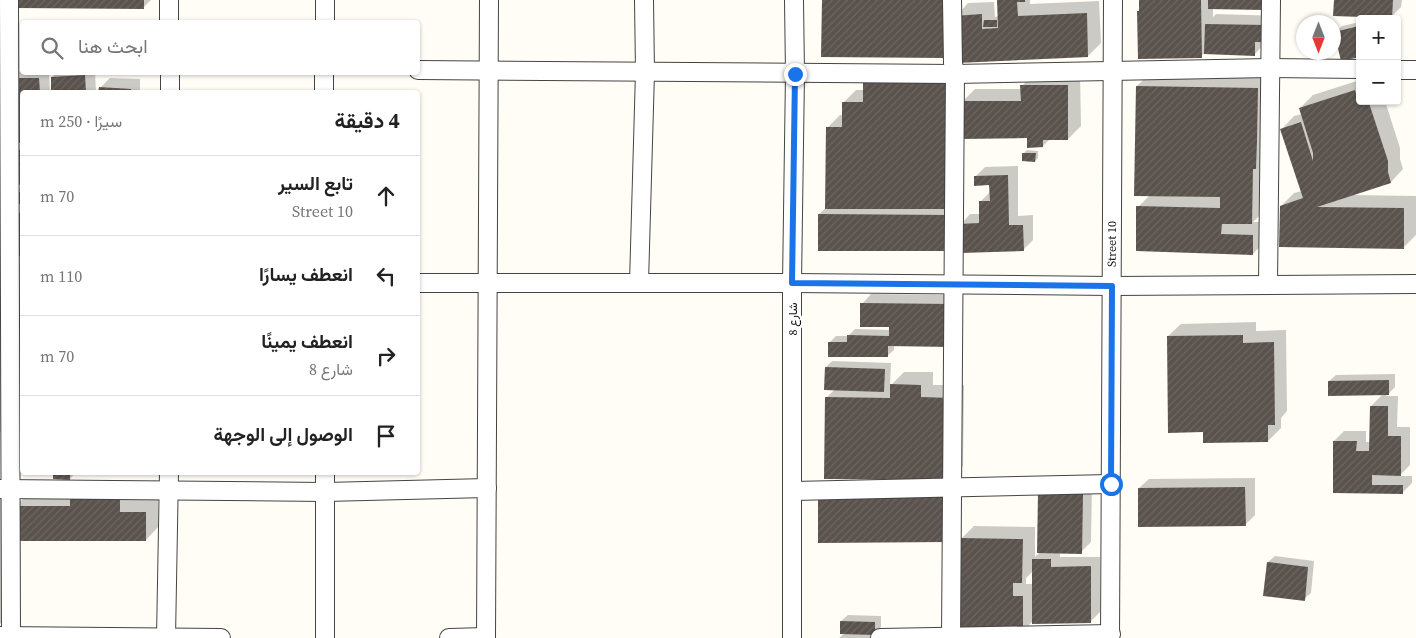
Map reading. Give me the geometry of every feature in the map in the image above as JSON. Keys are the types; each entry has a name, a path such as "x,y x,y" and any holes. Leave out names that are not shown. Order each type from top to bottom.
{"street":[{"path":"9,0 11,282 5,489 6,636 221,638"},
{"path":"169,0 169,20"},
{"path":"325,0 325,20"},
{"path":"449,638 486,638 489,0"},
{"path":"639,283 645,72 644,0"},
{"name":"شارع 8","path":"792,638 794,0"},
{"path":"951,637 955,74 953,63 952,0"},
{"name":"Street 10","path":"1110,636 1113,0"},
{"path":"1268,285 1271,0"},
{"path":"420,70 955,74 1270,68 1356,69"},
{"path":"1401,70 1416,70"},
{"path":"170,75 170,90"},
{"path":"324,75 324,90"},
{"path":"420,283 792,283 954,286 1416,284"},
{"path":"325,475 325,638"},
{"path":"5,489 169,481 325,492 487,488"},
{"path":"166,637 169,481"},
{"path":"793,491 1111,484"},
{"path":"880,638 1110,636"}],"building":[{"path":"17,0 144,0 144,9 17,8"},
{"path":"822,0 947,0 946,58 821,57"},
{"path":"997,0 1025,0 1025,2 1017,2 1018,16 1087,13 1088,57 957,63 954,16 982,14 982,29 998,28"},
{"path":"1139,0 1201,0 1202,58 1138,59 1137,11 1139,11"},
{"path":"1208,0 1264,0 1264,10 1208,9"},
{"path":"1334,0 1393,0 1392,15 1356,15 1356,17 1333,15"},
{"path":"984,20 997,20 997,27 983,27"},
{"path":"1205,24 1267,25 1266,42 1255,42 1255,56 1204,54"},
{"path":"1356,27 1356,58 1341,61 1341,30"},
{"path":"85,75 86,90 51,90 51,77"},
{"path":"11,78 39,78 40,90 20,90 20,143 13,143"},
{"path":"863,81 946,81 946,209 825,209 826,127 842,127 842,102 863,102"},
{"path":"1020,85 1068,85 1068,140 1043,140 1043,147 1027,148 1027,138 961,139 961,101 1021,101"},
{"path":"1136,86 1258,88 1256,169 1253,169 1252,224 1222,224 1221,234 1253,235 1253,255 1136,251 1136,206 1220,208 1220,197 1134,196"},
{"path":"99,87 131,89 131,90 98,90"},
{"path":"1355,90 1356,105 1370,105 1388,161 1391,183 1317,207 1404,208 1404,249 1279,247 1280,206 1303,198 1280,129 1301,122 1313,161 1313,153 1299,108"},
{"path":"13,149 20,150 20,185 12,184"},
{"path":"1022,153 1036,153 1035,162 1022,161"},
{"path":"1008,175 1009,225 1023,225 1024,251 960,253 959,224 979,223 979,201 990,201 989,185 974,186 974,176"},
{"path":"13,192 20,192 20,204 12,204"},
{"path":"16,213 20,213 20,256 17,256"},
{"path":"818,214 949,215 948,251 818,251"},
{"path":"860,303 951,304 950,347 888,346 888,357 828,357 828,342 847,342 847,335 889,336 889,327 860,327"},
{"path":"1243,335 1243,343 1274,342 1275,425 1268,425 1268,442 1203,443 1203,432 1168,433 1167,336"},
{"path":"825,367 885,369 884,392 824,390"},
{"path":"1389,380 1389,395 1328,396 1328,381"},
{"path":"890,384 921,385 921,397 951,398 950,480 824,479 825,397 890,398"},
{"path":"1370,406 1388,406 1388,436 1401,436 1401,476 1372,475 1372,485 1403,485 1403,494 1333,493 1333,441 1357,441 1356,451 1369,451"},
{"path":"53,475 70,475 70,480 53,479"},
{"path":"1245,487 1246,526 1138,527 1138,488"},
{"path":"70,493 120,493 120,512 146,512 146,541 13,541 13,506 70,506"},
{"path":"947,493 947,542 818,543 818,494"},
{"path":"1038,493 1083,494 1082,554 1037,553"},
{"path":"960,538 1023,539 1022,583 1013,583 1013,596 1023,596 1023,633 958,632"},
{"path":"1032,559 1051,559 1051,567 1091,566 1091,623 1032,624"},
{"path":"1267,562 1308,567 1305,601 1263,596"},
{"path":"840,621 875,622 875,635 840,634"}],"route":[{"path":"795,74 792,283 1112,286 1111,484"}]}
